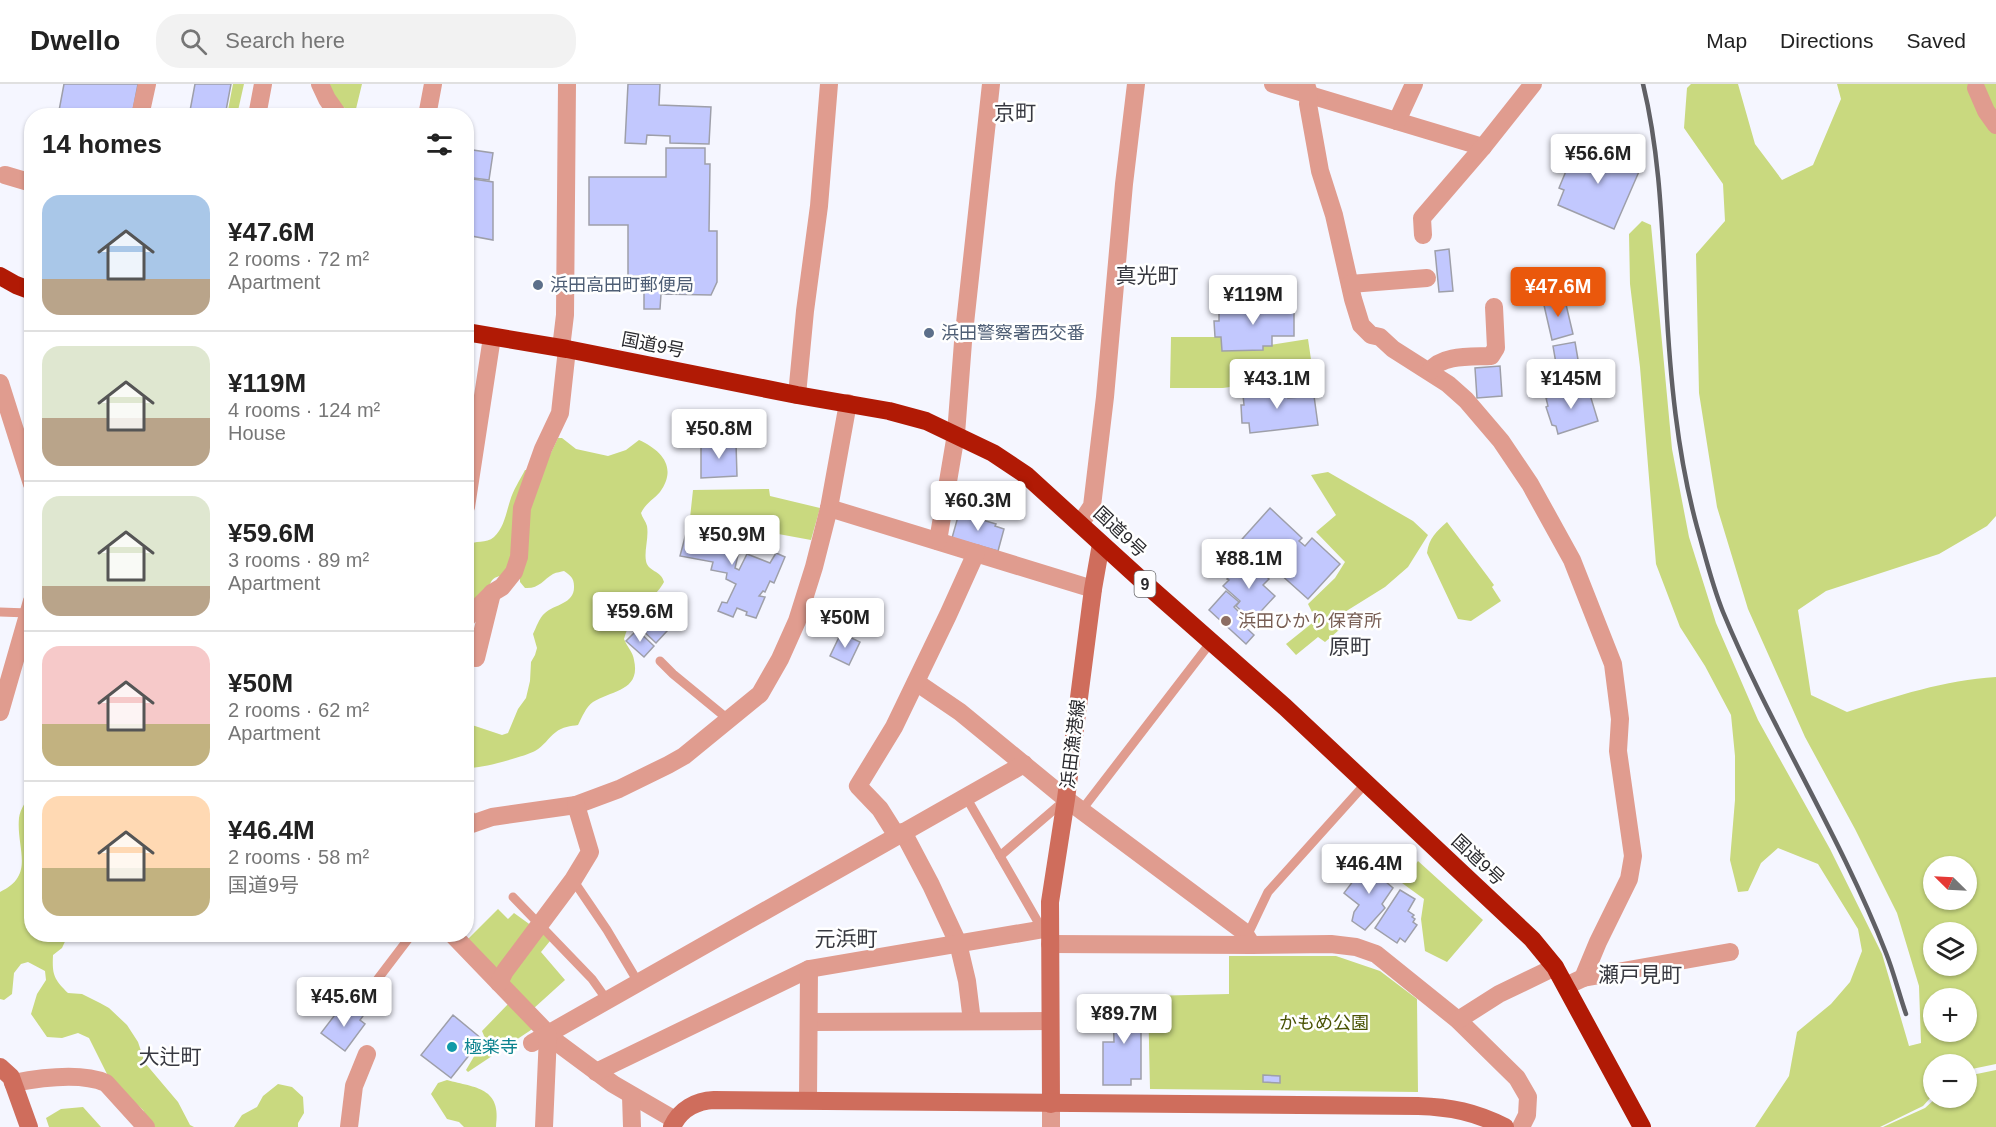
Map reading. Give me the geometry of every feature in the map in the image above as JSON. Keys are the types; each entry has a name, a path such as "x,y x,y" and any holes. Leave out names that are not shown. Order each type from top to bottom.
{"highway":[{"path":"0,276 24,288"},
{"name":"国道9号","path":"474,334 890,411 926,421 956,434 993,453 1026,475 1285,707 1532,939 1555,967 1574,982 1642,1127"}],"street":[{"path":"142,108 147,84"},
{"path":"258,108 263,84"},
{"path":"320,84 333,108"},
{"path":"428,108 433,84"},
{"path":"474,611 492,593 502,587 514,572 519,557 522,508 543,449 560,413 565,315 567,84"},
{"path":"797,395 819,206 829,84 823,84"},
{"path":"938,540 956,434 963,342 991,84"},
{"path":"1080,524 1092,506 1136,84"},
{"path":"1274,84 1307,89 1397,121 1483,147"},
{"path":"1397,121 1414,84"},
{"path":"1423,236 1422,218 1533,84"},
{"path":"1976,88 1986,111 1996,125"},
{"path":"1307,89 1320,171 1361,325 1371,335 1380,337 1394,349 1430,371 1466,400 1501,441 1530,484 1572,560 1613,664 1620,719 1618,752 1634,856 1629,879 1598,942 1574,982"},
{"path":"5,175 24,181"},
{"path":"1350,284 1427,278"},
{"path":"1430,371 1435,364 1450,359 1491,356 1496,348 1494,307"},
{"path":"474,455 492,337"},
{"path":"0,383 24,459"},
{"path":"474,818 576,805 620,789 668,765 699,745 760,694 780,659 797,621 814,567 829,508 848,403"},
{"path":"829,508 1093,589"},
{"name":"浜田漁港線","path":"1051,1104 1048,934 1050,902 1101,544"},
{"path":"972,1021 967,981 958,943 931,885 900,834 858,786 894,727 976,553"},
{"path":"476,658 492,593"},
{"path":"0,712 24,630"},
{"path":"916,682 960,712 1081,811 1243,931 1250,941"},
{"path":"540,1039 1024,764"},
{"path":"499,983 505,971 573,880 588,855 590,849 576,805"},
{"path":"596,1072 809,969 958,943 1048,934 1331,944 1356,947 1376,954 1458,1020 1517,1078 1528,1097 1527,1115 1521,1127"},
{"path":"460,942 499,983 540,1039 596,1072 673,1124 687,1108 706,1100 808,1100 1444,1107 1468,1112 1505,1127"},
{"path":"1574,982 1730,952"},
{"path":"1458,1020 1499,994 1555,967"},
{"path":"808,1100 809,969"},
{"path":"809,1022 1050,1021"},
{"path":"540,1039 544,1127"},
{"path":"349,1127 354,1086 367,1054"},
{"path":"0,1067 11,1077 29,1127"},
{"path":"13,1083 74,1077 98,1080 106,1083 146,1127"},
{"path":"631,1096 632,1127"},
{"path":"1051,1104 1051,1127"}],"lane":[{"path":"0,612 24,610"},
{"path":"1081,811 1211,642"},
{"path":"660,661 729,720"},
{"path":"1250,941 1268,892 1366,783"},
{"path":"966,797 1048,934"},
{"path":"1000,856 1066,799"},
{"path":"573,880 607,930 638,982"},
{"path":"513,897 592,979 607,1000"},
{"path":"378,980 406,942"}],"green space":[{"path":"233,84 244,84 239,108 228,108"},
{"path":"328,84 362,84 356,108 346,108 336,98"},
{"path":"1691,84 1738,84 1755,144 1782,180 1813,165 1841,99 1837,84 1996,84 1996,516 1987,526 1939,554 1826,591 1798,610 1811,695 1847,712 1939,685 1996,677 1996,1064 1977,1068 1977,1054 1923,1054 1923,1106 1880,1127 1755,1127 1789,1076 1797,1032 1831,1004 1850,982 1862,951 1858,929 1818,864 1778,848 1761,863 1748,891 1738,892 1730,860 1735,800 1735,756 1731,715 1705,666 1680,627 1656,564 1640,367 1630,284 1629,234 1642,221 1651,225 1672,449 1689,537 1716,623 1758,720 1830,849 1882,954 1909,1046 1921,1043 1919,986 1897,913 1805,737 1748,609 1717,507 1699,393 1696,254 1725,221 1723,184 1684,128 1687,88"},
{"path":"1171,337 1221,337 1222,351 1263,350 1263,346 1308,339 1313,373 1223,388 1170,388"},
{"path":"558,438 562,438 576,449 608,456 626,450 639,440 660,454 667,467 665,483 641,513 647,526 647,565 660,575 664,582 636,613 626,633 624,639 633,657 635,670 629,684 593,702 586,709 578,725 558,730 535,751 474,768 474,726 502,735 508,733 518,709 526,698 531,662 537,648 533,634 538,623 545,613 568,600 573,592 574,583 570,575 564,571 553,574 534,587 525,588 520,582 522,543 530,507"},
{"path":"525,470 529,470 507,574 493,580 483,595 474,603 474,543 488,541 494,537 504,520 513,493"},
{"path":"1328,472 1413,521 1428,535 1408,567 1385,587 1340,615 1346,624 1325,642 1318,637 1296,655 1286,644 1316,620 1308,604 1335,578 1345,562 1316,532 1336,515 1311,475"},
{"path":"769,489 770,496 820,508 811,540 690,518 693,490"},
{"path":"1447,522 1494,585 1492,587 1501,601 1471,621 1458,619 1427,553 1429,543"},
{"path":"24,804 24,942 65,942 62,948 53,955 53,967 57,980 68,993 82,994 100,1003 109,1008 127,1025 138,1042 145,1063 178,1102 190,1125 194,1127 152,1127 143,1110 110,1080 89,1038 78,1033 62,1038 47,1037 31,1014 37,994 46,980 45,971 28,962 21,964 14,973 12,994 4,1000 0,999 0,892 18,878 21,869 19,818"},
{"path":"1418,861 1483,920 1447,962 1425,951 1421,919 1424,899 1402,883"},
{"path":"498,909 508,919 514,913 532,926 499,972 467,942 474,942 474,933"},
{"path":"540,929 550,941 541,952 565,980 533,1009 506,979"},
{"name":"かもめ公園","path":"1229,956 1336,956 1380,971 1417,999 1418,1092 1150,1089 1148,996 1229,994"},
{"path":"511,1001 534,1028 468,1072 466,1070 485,1038 482,1031"},
{"path":"1996,1070 1996,1127 1883,1127 1925,1108 1977,1108 1977,1074"},
{"path":"447,1080 477,1088 491,1097 497,1114 496,1127 464,1127 459,1122 447,1119 431,1094 438,1083"},
{"path":"278,1084 292,1087 303,1097 304,1113 298,1127 234,1127 242,1115 257,1107 263,1096"},
{"path":"83,1107 101,1127 49,1127 46,1118 61,1109"}],"building":[{"path":"64,84 138,84 134,108 60,108"},
{"path":"195,84 231,84 226,108 190,108"},
{"path":"628,84 660,84 659,105 711,107 709,144 670,143 670,136 647,135 646,144 625,143"},
{"path":"1583,142 1641,167 1614,229 1558,205 1564,190 1559,188 1571,159 1575,160"},
{"path":"666,148 705,148 705,164 710,164 709,231 717,231 717,282 711,295 661,294 660,309 644,309 644,276 628,276 628,225 589,225 589,177 666,177"},
{"path":"474,150 493,153 489,180 474,178"},
{"path":"474,179 493,182 493,240 474,237"},
{"path":"1449,249 1453,291 1439,292 1435,251"},
{"path":"1564,296 1573,334 1552,340 1543,301"},
{"path":"1265,304 1265,307 1294,306 1294,336 1272,336 1272,346 1263,346 1263,350 1222,351 1221,337 1215,337 1214,321 1219,321 1219,305"},
{"path":"1575,342 1582,383 1560,387 1553,346"},
{"path":"1500,366 1502,396 1477,398 1475,368"},
{"path":"1287,385 1288,398 1314,396 1318,425 1250,433 1249,423 1242,423 1241,405 1244,405 1243,395 1248,394 1247,389"},
{"path":"1587,385 1598,421 1558,434 1556,426 1552,425 1546,407 1548,406 1546,398"},
{"path":"736,443 737,476 701,478 701,444"},
{"path":"1270,508 1302,538 1299,541 1305,546 1312,538 1340,564 1308,599 1279,573 1293,558 1286,552 1279,559 1276,556 1268,565 1247,547 1241,553 1235,547"},
{"path":"959,513 996,524 995,526 1004,529 998,551 952,538"},
{"path":"689,522 743,534 735,568 739,570 747,554 770,563 776,553 785,557 774,583 770,581 765,592 763,591 759,596 765,597 756,618 746,615 747,612 737,608 733,617 718,611 722,602 727,603 736,584 726,579 727,573 711,570 713,562 680,556"},
{"path":"1242,562 1246,566 1250,562 1269,579 1263,585 1275,596 1252,621 1236,606 1240,601 1223,586"},
{"path":"1226,591 1239,602 1234,607 1246,619 1242,624 1254,635 1246,644 1209,610"},
{"path":"649,615 667,631 656,643 639,627"},
{"path":"637,630 654,646 644,657 626,641"},
{"path":"841,633 860,642 849,665 830,656"},
{"path":"1366,864 1389,878 1386,882 1393,888 1382,904 1385,908 1365,930 1352,921 1359,905 1344,893"},
{"path":"1400,890 1415,899 1408,911 1414,915 1413,922 1417,925 1405,942 1400,938 1397,943 1375,928"},
{"path":"1113,1000 1141,1000 1141,1079 1131,1079 1131,1085 1103,1085 1103,1042 1114,1042"},
{"path":"341,1007 350,1014 354,1009 363,1016 360,1020 365,1024 345,1051 321,1033"},
{"name":"極楽寺","path":"453,1015 482,1039 451,1078 421,1055"},
{"path":"1263,1075 1280,1076 1280,1083 1263,1082"}],"railway":[{"path":"1643,84 1649,110 1659,191 1676,414 1684,471 1709,570 1723,612 1762,698 1868,909 1889,961 1906,1014"}],"place":[{"name":"浜田高田町郵便局","path":"538,285"},
{"name":"浜田警察署西交番","path":"929,333"},
{"name":"浜田ひかり保育所","path":"1226,621"},
{"name":"極楽寺","path":"452,1047"}],"district":[{"name":"京町","path":"1015,113"},
{"name":"真光町","path":"1147,276"},
{"name":"原町","path":"1350,647"},
{"name":"元浜町","path":"846,939"},
{"name":"瀬戸見町","path":"1640,975"},
{"name":"大辻町","path":"170,1057"}]}
